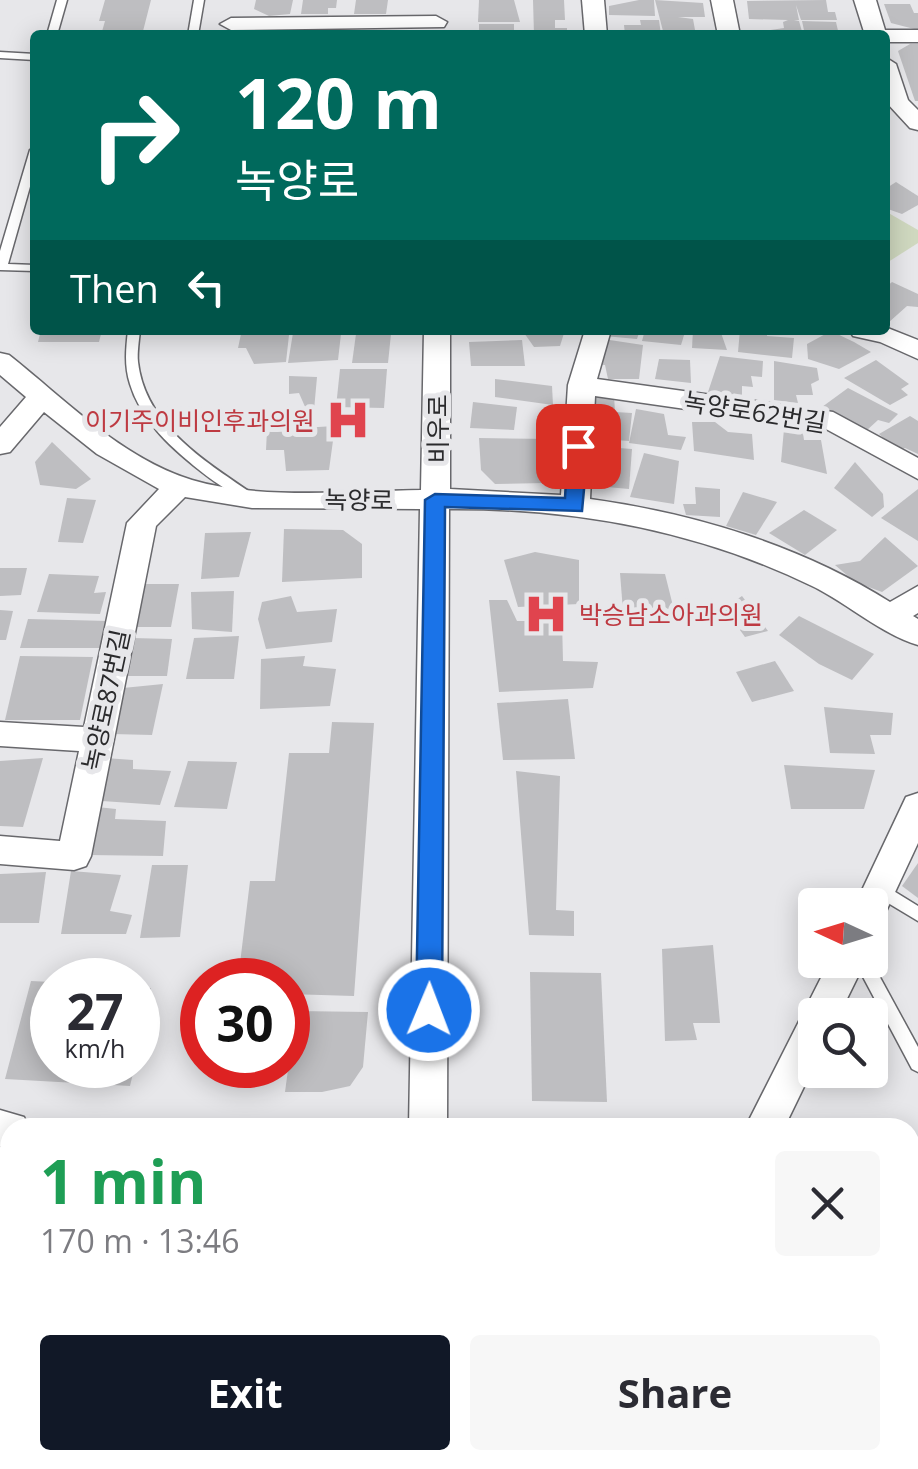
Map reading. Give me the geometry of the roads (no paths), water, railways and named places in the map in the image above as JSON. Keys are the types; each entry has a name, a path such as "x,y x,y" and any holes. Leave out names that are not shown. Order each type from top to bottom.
{"street":[{"path":"236,0 230,30 436,19"},
{"path":"592,0 595,30"},
{"path":"722,0 728,30"},
{"path":"865,0 874,30"},
{"path":"890,36 918,36"},
{"path":"890,81 896,102 918,122"},
{"name":"비우로","path":"428,1118 437,335"},
{"path":"574,506 582,385 597,335"},
{"path":"884,335 918,351"},
{"name":"녹양로","path":"0,361 114,452 179,486 245,495 504,500 574,506 666,521 749,548 833,584 918,634"},
{"name":"녹양로62번길","path":"582,385 833,421 918,470"},
{"path":"0,445 42,396"},
{"name":"녹양로87번길","path":"0,850 74,856 142,522 179,486"},
{"path":"892,616 918,597"},
{"path":"0,734 96,740"},
{"path":"880,888 918,806"},
{"path":"769,1118 798,1060"}],"lane":[{"path":"53,30 62,0"},
{"path":"194,30 199,0"},
{"path":"0,55 30,56"},
{"path":"30,168 2,268 30,268"},
{"path":"134,335 132,378 144,409 209,470 245,495"},
{"path":"888,904 918,914"},
{"path":"872,978 918,1064"}],"place":[{"name":"이기주이비인후과의원","path":"348,420"},
{"name":"박승남소아과의원","path":"546,614"}]}
